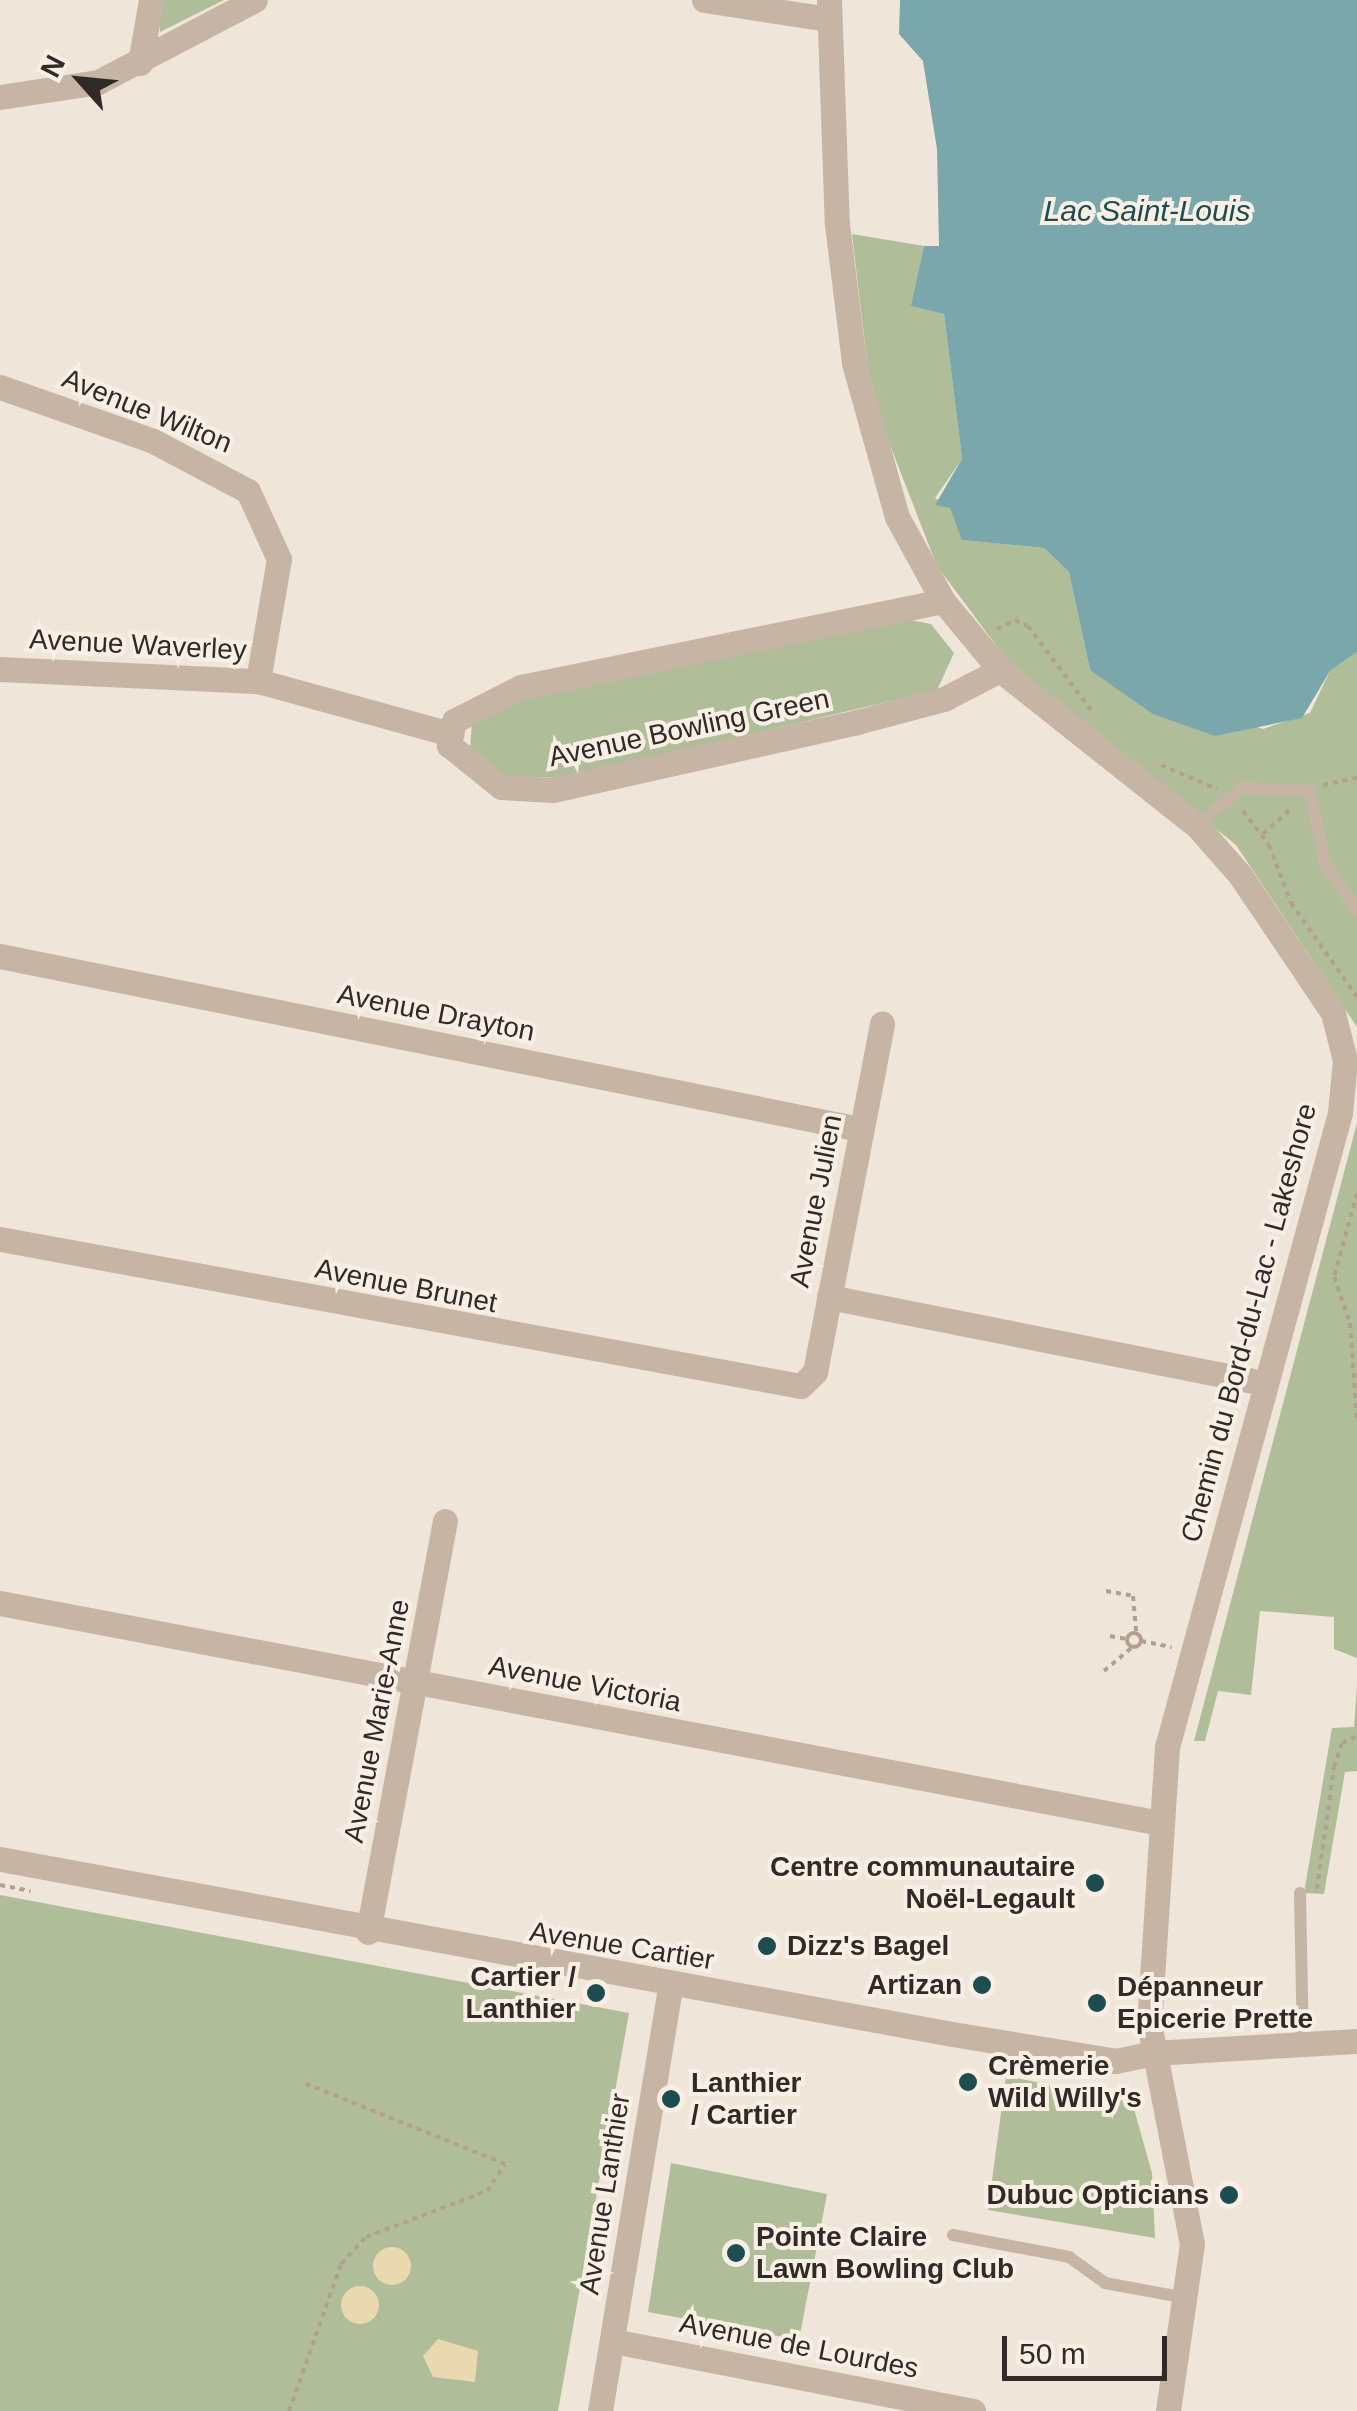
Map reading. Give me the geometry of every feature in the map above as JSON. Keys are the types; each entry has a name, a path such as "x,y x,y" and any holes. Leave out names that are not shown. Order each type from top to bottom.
{"street":[{"path":"140,63 152,0"},
{"path":"0,97 98,82 255,0"},
{"path":"704,0 828,9"},
{"name":"Chemin du Bord-du-Lac - Lakeshore","path":"828,9 854,364 897,517 942,601 1000,670 1197,826 1318,987 1351,1059 1340,1112 1190,1651 1160,1823 1153,2053 1191,2228 1186,2298 1168,2411"},
{"name":"Avenue Wilton","path":"0,387 153,441 248,491 280,559 258,680"},
{"path":"446,733 469,710 521,688 942,601"},
{"name":"Avenue Waverley","path":"0,669 258,680 446,733"},
{"name":"Avenue Bowling Green","path":"446,733 485,780 553,790 874,717 1000,670"},
{"name":"Avenue Drayton","path":"0,956 860,1129"},
{"name":"Avenue Julien","path":"800,1386 815,1372 882,1023"},
{"name":"Avenue Brunet","path":"0,1239 800,1386"},
{"path":"829,1296 1265,1382"},
{"name":"Avenue Marie-Anne","path":"368,1932 445,1522"},
{"name":"Avenue Victoria","path":"0,1604 1160,1823"},
{"name":"Avenue Cartier","path":"0,1858 368,1932 1116,2061 1153,2053 1357,2041"},
{"name":"Avenue Lanthier","path":"600,2411 670,1986"},
{"name":"Avenue de Lourdes","path":"613,2341 973,2411"}],"lane":[{"path":"1197,826 1242,788 1310,790 1325,864 1357,910"},
{"path":"1300,1892 1303,2043"},
{"path":"953,2235 1069,2256 1105,2284 1186,2298"}],"path":[{"path":"1319,787 1357,778"},
{"path":"1263,834 1302,798"},
{"path":"1357,1193 1334,1277 1348,1310 1357,1421"},
{"path":"1106,1590 1133,1596 1136,1634 1141,1641 1190,1651"},
{"path":"1110,1636 1127,1639 1136,1634"},
{"path":"1127,1639 1133,1647"},
{"path":"1104,1671 1141,1641"},
{"path":"1316,1898 1334,1767 1342,1743 1357,1736"},
{"path":"289,2411 340,2264 366,2238 487,2191 505,2164 304,2083"}],"green space":[{"path":"157,0 224,0 160,32"},
{"path":"852,234 924,246 912,306 944,314 962,459 935,498 950,508 963,540 1044,548 1069,572 1090,670 1263,729 1310,713 1330,671 1357,652 1357,1027 1236,845 1007,660 937,566 871,396"},
{"path":"905,619 931,624 954,653 937,690 565,778 506,776 470,748 472,724 516,699"},
{"path":"1357,1123 1357,1658 1334,1649 1334,1617 1260,1611 1251,1695 1218,1691 1205,1741 1194,1741"},
{"path":"1357,1685 1357,1771 1345,1772 1324,1894 1304,1893 1332,1728 1354,1727"},
{"path":"0,1895 629,2013 558,2411 0,2411"},
{"path":"1006,2076 1132,2102 1152,2173 1155,2238 988,2210"},
{"name":"Pointe Claire Lawn Bowling Club","path":"671,2163 827,2194 799,2340 648,2312"}],"sand":[{"path":"392,2247 406,2252 411,2266 406,2280 392,2285 378,2280 373,2266 378,2252"},
{"path":"360,2286 373,2292 379,2305 373,2318 360,2324 347,2318 341,2305 347,2292"},
{"path":"438,2339 478,2351 475,2382 433,2377 423,2356"}],"water":[{"name":"Lac Saint-Louis","path":"900,0 1357,0 1357,652 1330,671 1302,718 1215,736 1153,714 1090,670 1069,572 1044,548 962,540 950,508 935,505 962,459 944,314 911,306 924,246 939,246 937,149 923,61 899,34"}],"place":[{"name":"Centre communautaire Noël-Legault","path":"1095,1883"},
{"name":"Dizz's Bagel","path":"767,1946"},
{"name":"Artizan","path":"982,1985"},
{"name":"Cartier / Lanthier","path":"596,1993"},
{"name":"Dépanneur Epicerie Prette","path":"1097,2003"},
{"name":"Crèmerie Wild Willy's","path":"968,2082"},
{"name":"Lanthier / Cartier","path":"671,2099"},
{"name":"Dubuc Opticians","path":"1229,2195"},
{"name":"Pointe Claire Lawn Bowling Club","path":"736,2253"}]}
